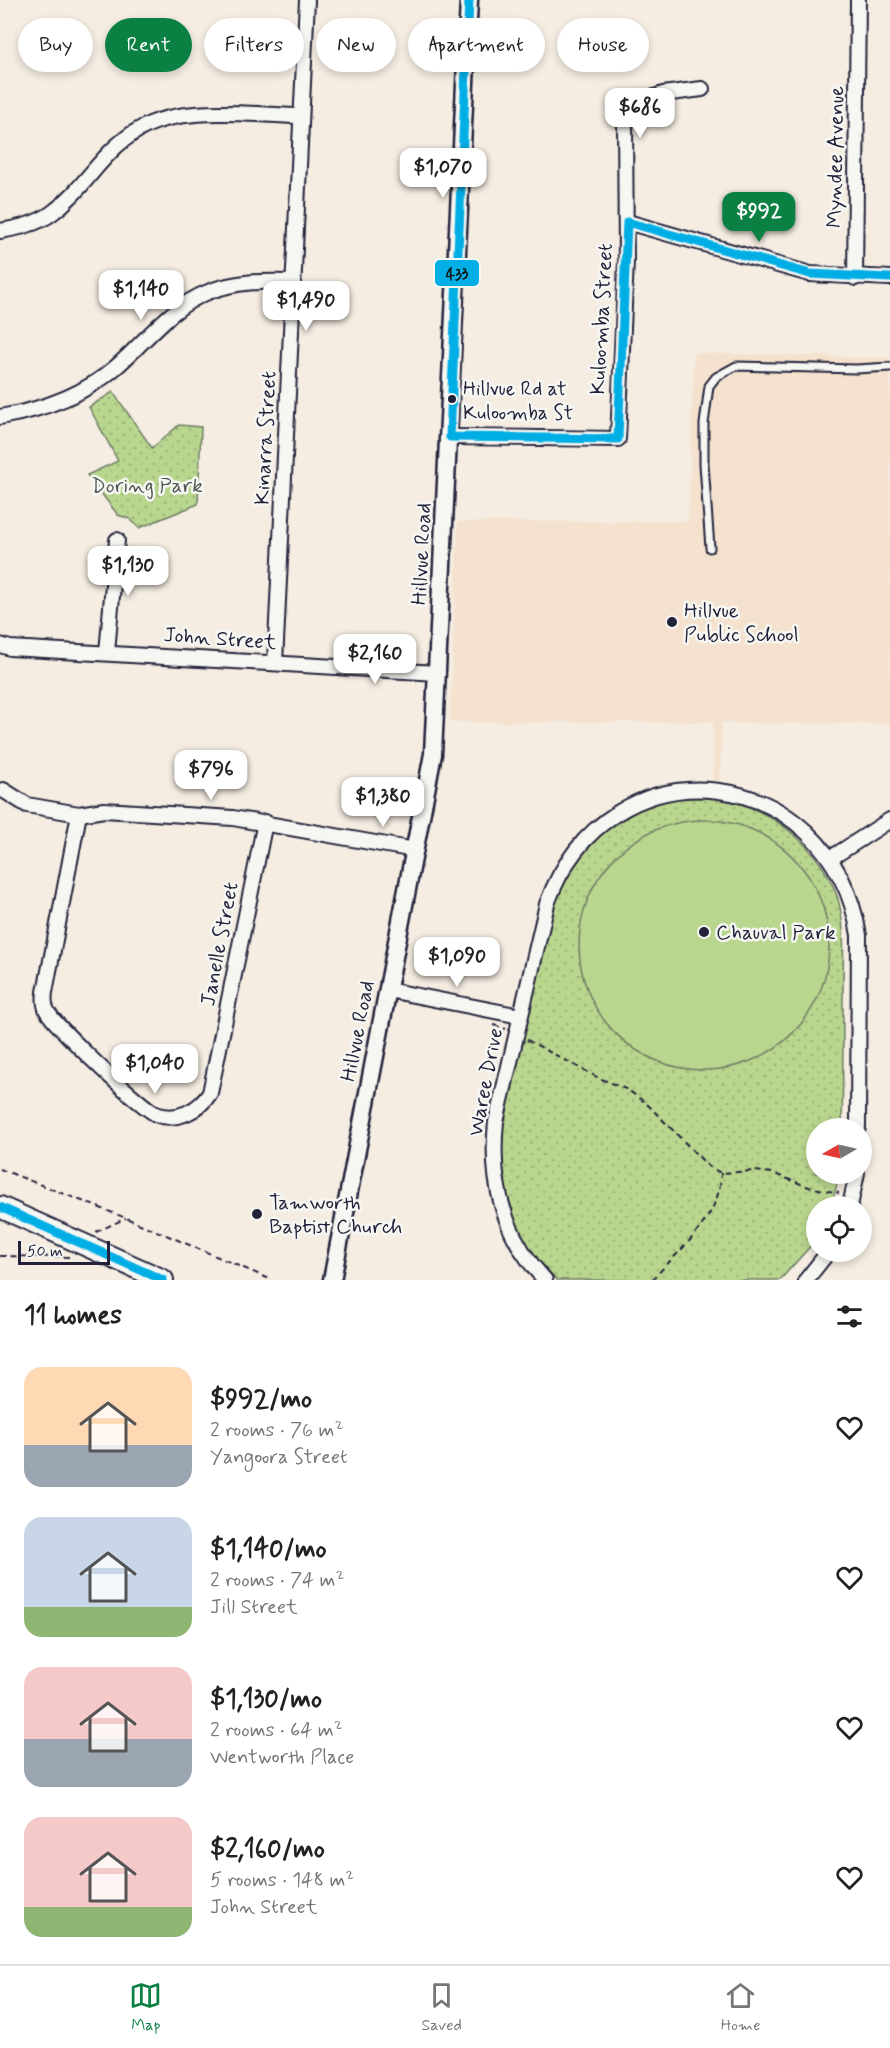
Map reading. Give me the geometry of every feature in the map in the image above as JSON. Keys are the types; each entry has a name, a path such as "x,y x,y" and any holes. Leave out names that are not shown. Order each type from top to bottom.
{"main road":[{"path":"0,1207 163,1280"}],"street":[{"name":"Kinarra Street","path":"275,663 307,0"},
{"name":"Hillvue Road","path":"332,1280 433,754 450,437 469,0"},
{"name":"Myndee Avenue","path":"855,278 858,0"},
{"name":"Kuloomba Street","path":"450,437 618,439 627,222 625,119 637,103 663,94 702,89"},
{"path":"0,231 30,224 51,213 111,149 129,135 152,123 209,114 301,116"},
{"path":"627,222 810,274 890,278"},
{"path":"0,417 39,408 84,389 115,368 184,304 207,292 253,281 293,282"},
{"path":"107,652 117,540"},
{"name":"John Street","path":"0,645 10,648 438,672"},
{"path":"3,790 27,805 79,814 104,810 265,822 416,850"},
{"name":"Waree Drive","path":"545,1280 522,1251 510,1229 494,1178 495,1122 547,904 555,881 589,833 628,806 673,792 723,791 750,798 793,821 831,858 855,910 858,935 858,1118"},
{"name":"Janelle Street","path":"79,814 45,992 45,1005 60,1025 133,1098 147,1109 170,1116 195,1109 210,1093 265,822"},
{"path":"831,858 890,820"},
{"path":"388,990 520,1016"},
{"path":"806,1280 820,1262"}],"lane":[{"path":"710,548 704,464 704,424 708,393 716,377 736,366 856,369 890,367"}],"path":[{"path":"517,1034 598,1078 628,1090 646,1103 709,1167 722,1173 754,1171 772,1173 836,1196"},
{"path":"0,1169 126,1218 272,1280"},
{"path":"652,1280 690,1240 712,1209 722,1173"}],"shaded area":[{"name":"Hillvue Public School","path":"694,353 890,358 890,724 722,723 720,780 713,780 713,722 450,722 458,522 688,521"}],"green space":[{"name":"Doring Park","path":"113,392 152,448 179,425 201,427 198,504 139,528 130,519 118,515 87,475 118,461 89,407"},
{"name":"Chauval Park","path":"679,798 715,798 735,802 773,819 790,831 818,860 837,896 842,918 843,941 842,1118 806,1118 806,1184 837,1184 834,1196 806,1196 806,1251 780,1280 557,1280 521,1243 504,1204 498,1121 537,950 567,863 613,821 650,804"},
{"name":"Chauval Park","path":"704,820 740,825 763,835 783,848 801,866 814,886 824,909 829,945 824,981 814,1004 801,1024 783,1042 763,1055 740,1065 704,1070 668,1065 645,1055 625,1042 607,1024 594,1004 584,981 579,945 584,909 594,886 607,866 625,848 645,835 668,825"}],"transit line":[{"name":"433","path":"469,0 450,437 618,439 627,222 810,274 890,278"},
{"path":"0,1207 163,1280"}],"place":[{"name":"Hillvue Rd at Kuloomba St","path":"452,399"},
{"name":"Hillvue Public School","path":"672,622"},
{"name":"Chauval Park","path":"704,932"},
{"name":"Tamworth Baptist Church","path":"257,1214"}]}
